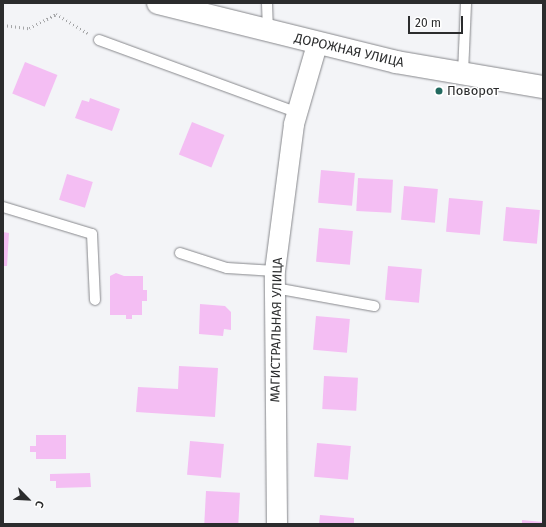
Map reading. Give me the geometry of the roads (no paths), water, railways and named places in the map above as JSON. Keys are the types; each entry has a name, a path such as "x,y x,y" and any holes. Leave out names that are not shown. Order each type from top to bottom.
{"street":[{"name":"ДОРОЖНАЯ УЛИЦА","path":"158,3 317,45 396,62 543,87"},
{"name":"МАГИСТРАЛЬНАЯ УЛИЦА","path":"277,524 275,280 294,124 317,45"}],"lane":[{"path":"267,3 268,31"},
{"path":"463,73 466,3"},
{"path":"99,40 298,112"},
{"path":"3,207 92,234 95,300"},
{"path":"180,253 227,268 374,306"}],"place":[{"name":"Поворот","path":"439,91"}]}
